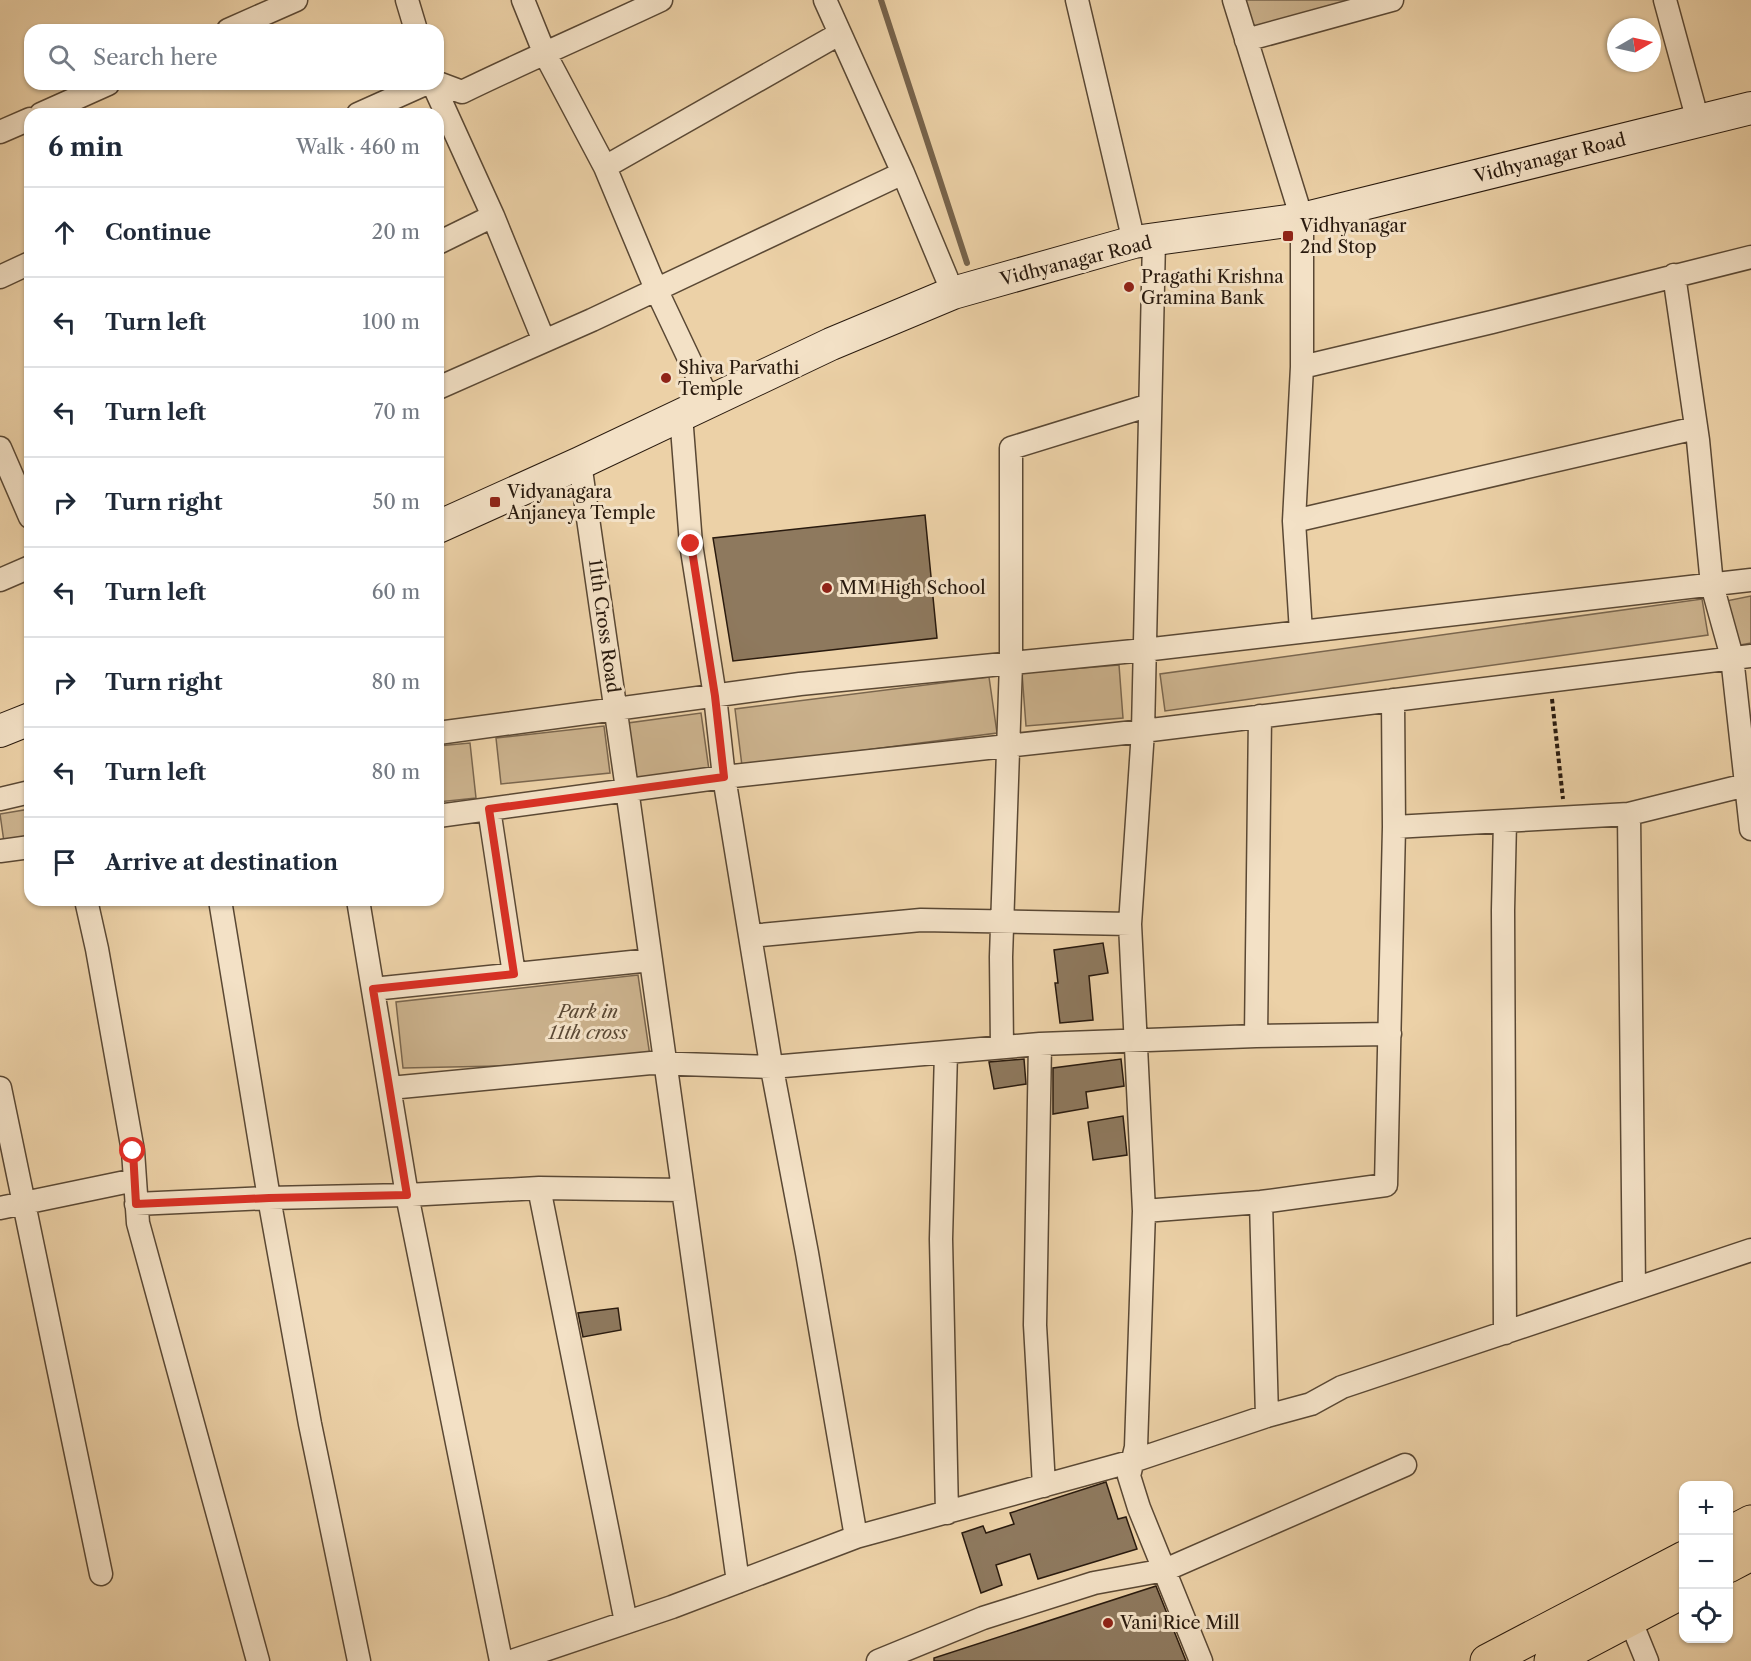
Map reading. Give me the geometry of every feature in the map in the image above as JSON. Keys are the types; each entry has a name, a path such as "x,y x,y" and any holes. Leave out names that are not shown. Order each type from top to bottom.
{"main road":[{"path":"1733,1531 1751,1522"},
{"path":"1733,1563 1751,1554"},
{"path":"1551,1661 1625,1606 1679,1561"},
{"path":"1487,1661 1625,1606 1679,1592"}],"street":[{"path":"242,24 296,0"},
{"path":"408,0 414,24"},
{"path":"523,0 544,52 605,167 656,289 709,401"},
{"path":"444,85 462,92 544,52 583,37 661,0"},
{"path":"825,0 903,173 953,293"},
{"path":"1077,0 1144,241 1150,405 1143,731 1130,924 1144,1211 1136,1447 1129,1476 1201,1661"},
{"path":"1234,0 1302,219 1302,367 1294,521 1301,632"},
{"path":"1246,40 1392,0"},
{"path":"1665,0 1698,122"},
{"path":"605,167 839,34"},
{"path":"54,108 95,90"},
{"path":"371,108 412,90"},
{"path":"436,90 444,108"},
{"path":"444,108 493,216 544,341"},
{"name":"Vidhyanagar Road","path":"444,524 580,464 831,344 953,293 1144,241 1302,219 1751,108"},
{"path":"0,132 24,122"},
{"path":"444,385 903,173"},
{"path":"444,240 493,216"},
{"path":"1302,367 1751,257"},
{"path":"0,277 24,266"},
{"path":"1674,275 1696,428 1712,585 1742,656 1746,785 1751,829"},
{"path":"1002,1047 1002,921 1011,663 1011,448 1150,405"},
{"path":"681,415 691,544 715,696 724,777 772,1067 807,1252 856,1537"},
{"path":"1294,521 1696,428"},
{"path":"0,448 24,503"},
{"name":"11th Cross Road","path":"580,464 738,1582"},
{"path":"0,580 24,570"},
{"path":"444,732 800,684 1144,650 1751,580"},
{"path":"444,815 724,777 1143,731 1742,656"},
{"path":"1144,1211 1261,1202 1386,1185 1394,827 1393,700"},
{"path":"1256,1036 1260,716"},
{"path":"0,731 24,721"},
{"path":"1394,827 1629,814 1746,785"},
{"path":"0,800 24,794"},
{"path":"489,809 514,974"},
{"path":"1629,814 1634,1290"},
{"path":"1505,821 1503,910 1505,1333"},
{"path":"0,851 24,848"},
{"path":"87,906 129,1128 138,1223 258,1661"},
{"path":"221,906 269,1198 310,1424 358,1661"},
{"path":"359,906 407,1195 501,1661"},
{"path":"750,936 921,921 1130,924"},
{"path":"373,989 651,960"},
{"path":"390,1088 651,1063 772,1067 1040,1044 1256,1036 1389,1034"},
{"path":"1040,1044 1035,1324 1044,1486"},
{"path":"946,1052 941,1239 947,1513"},
{"path":"0,1088 101,1574"},
{"path":"0,1208 135,1180"},
{"path":"136,1204 539,1188 683,1190"},
{"path":"539,1188 626,1622"},
{"path":"1261,1202 1268,1416"},
{"path":"512,1661 738,1582 856,1537 1133,1461 1311,1404 1342,1387 1751,1250"},
{"path":"878,1661 983,1618 1094,1583 1165,1570 1405,1465"},
{"path":"1625,1606 1647,1661"}],"path":[{"path":"1550,681 1565,817"}],"green space":[{"path":"1243,0 1359,0 1252,30"},
{"path":"1751,596 1751,643 1735,646 1726,601"},
{"path":"1702,599 1708,635 1165,711 1160,674"},
{"path":"1119,665 1123,718 1026,726 1022,673"},
{"path":"989,677 997,733 742,766 735,709"},
{"path":"701,713 709,770 636,780 628,723"},
{"path":"604,726 610,773 501,784 496,738"},
{"path":"470,743 476,798 444,801 444,745"},
{"path":"24,810 24,845 5,849 0,814"},
{"name":"Park in 11th cross","path":"638,975 651,1063 403,1068 396,1002"}],"building":[{"name":"MM High School","path":"925,515 937,638 733,661 713,538"},
{"path":"1103,943 1108,973 1089,976 1093,1020 1060,1023 1054,950"},
{"path":"1024,1059 1026,1084 994,1089 989,1062"},
{"path":"1121,1059 1124,1086 1086,1092 1088,1108 1053,1114 1053,1068"},
{"path":"1123,1116 1127,1155 1093,1160 1088,1122"},
{"path":"618,1308 621,1330 583,1337 578,1313"},
{"path":"1106,1482 1118,1519 1126,1517 1137,1549 1038,1579 1030,1554 996,1565 1002,1585 981,1593 962,1533 983,1526 986,1533 1014,1524 1010,1513"},
{"name":"Vani Rice Mill","path":"1156,1586 1186,1661 934,1661 934,1658"}],"waterway":[{"path":"881,0 967,263"}],"place":[{"name":"Vidhyanagar 2nd Stop","path":"1288,236"},
{"name":"Pragathi Krishna Gramina Bank","path":"1129,287"},
{"name":"Shiva Parvathi Temple","path":"666,378"},
{"name":"Vidyanagara Anjaneya Temple","path":"495,502"},
{"name":"MM High School","path":"827,588"},
{"name":"Vani Rice Mill","path":"1108,1623"}],"route":[{"path":"133,1151 136,1204 407,1195 373,989 514,974 489,809 724,777 715,696 691,544"}]}
